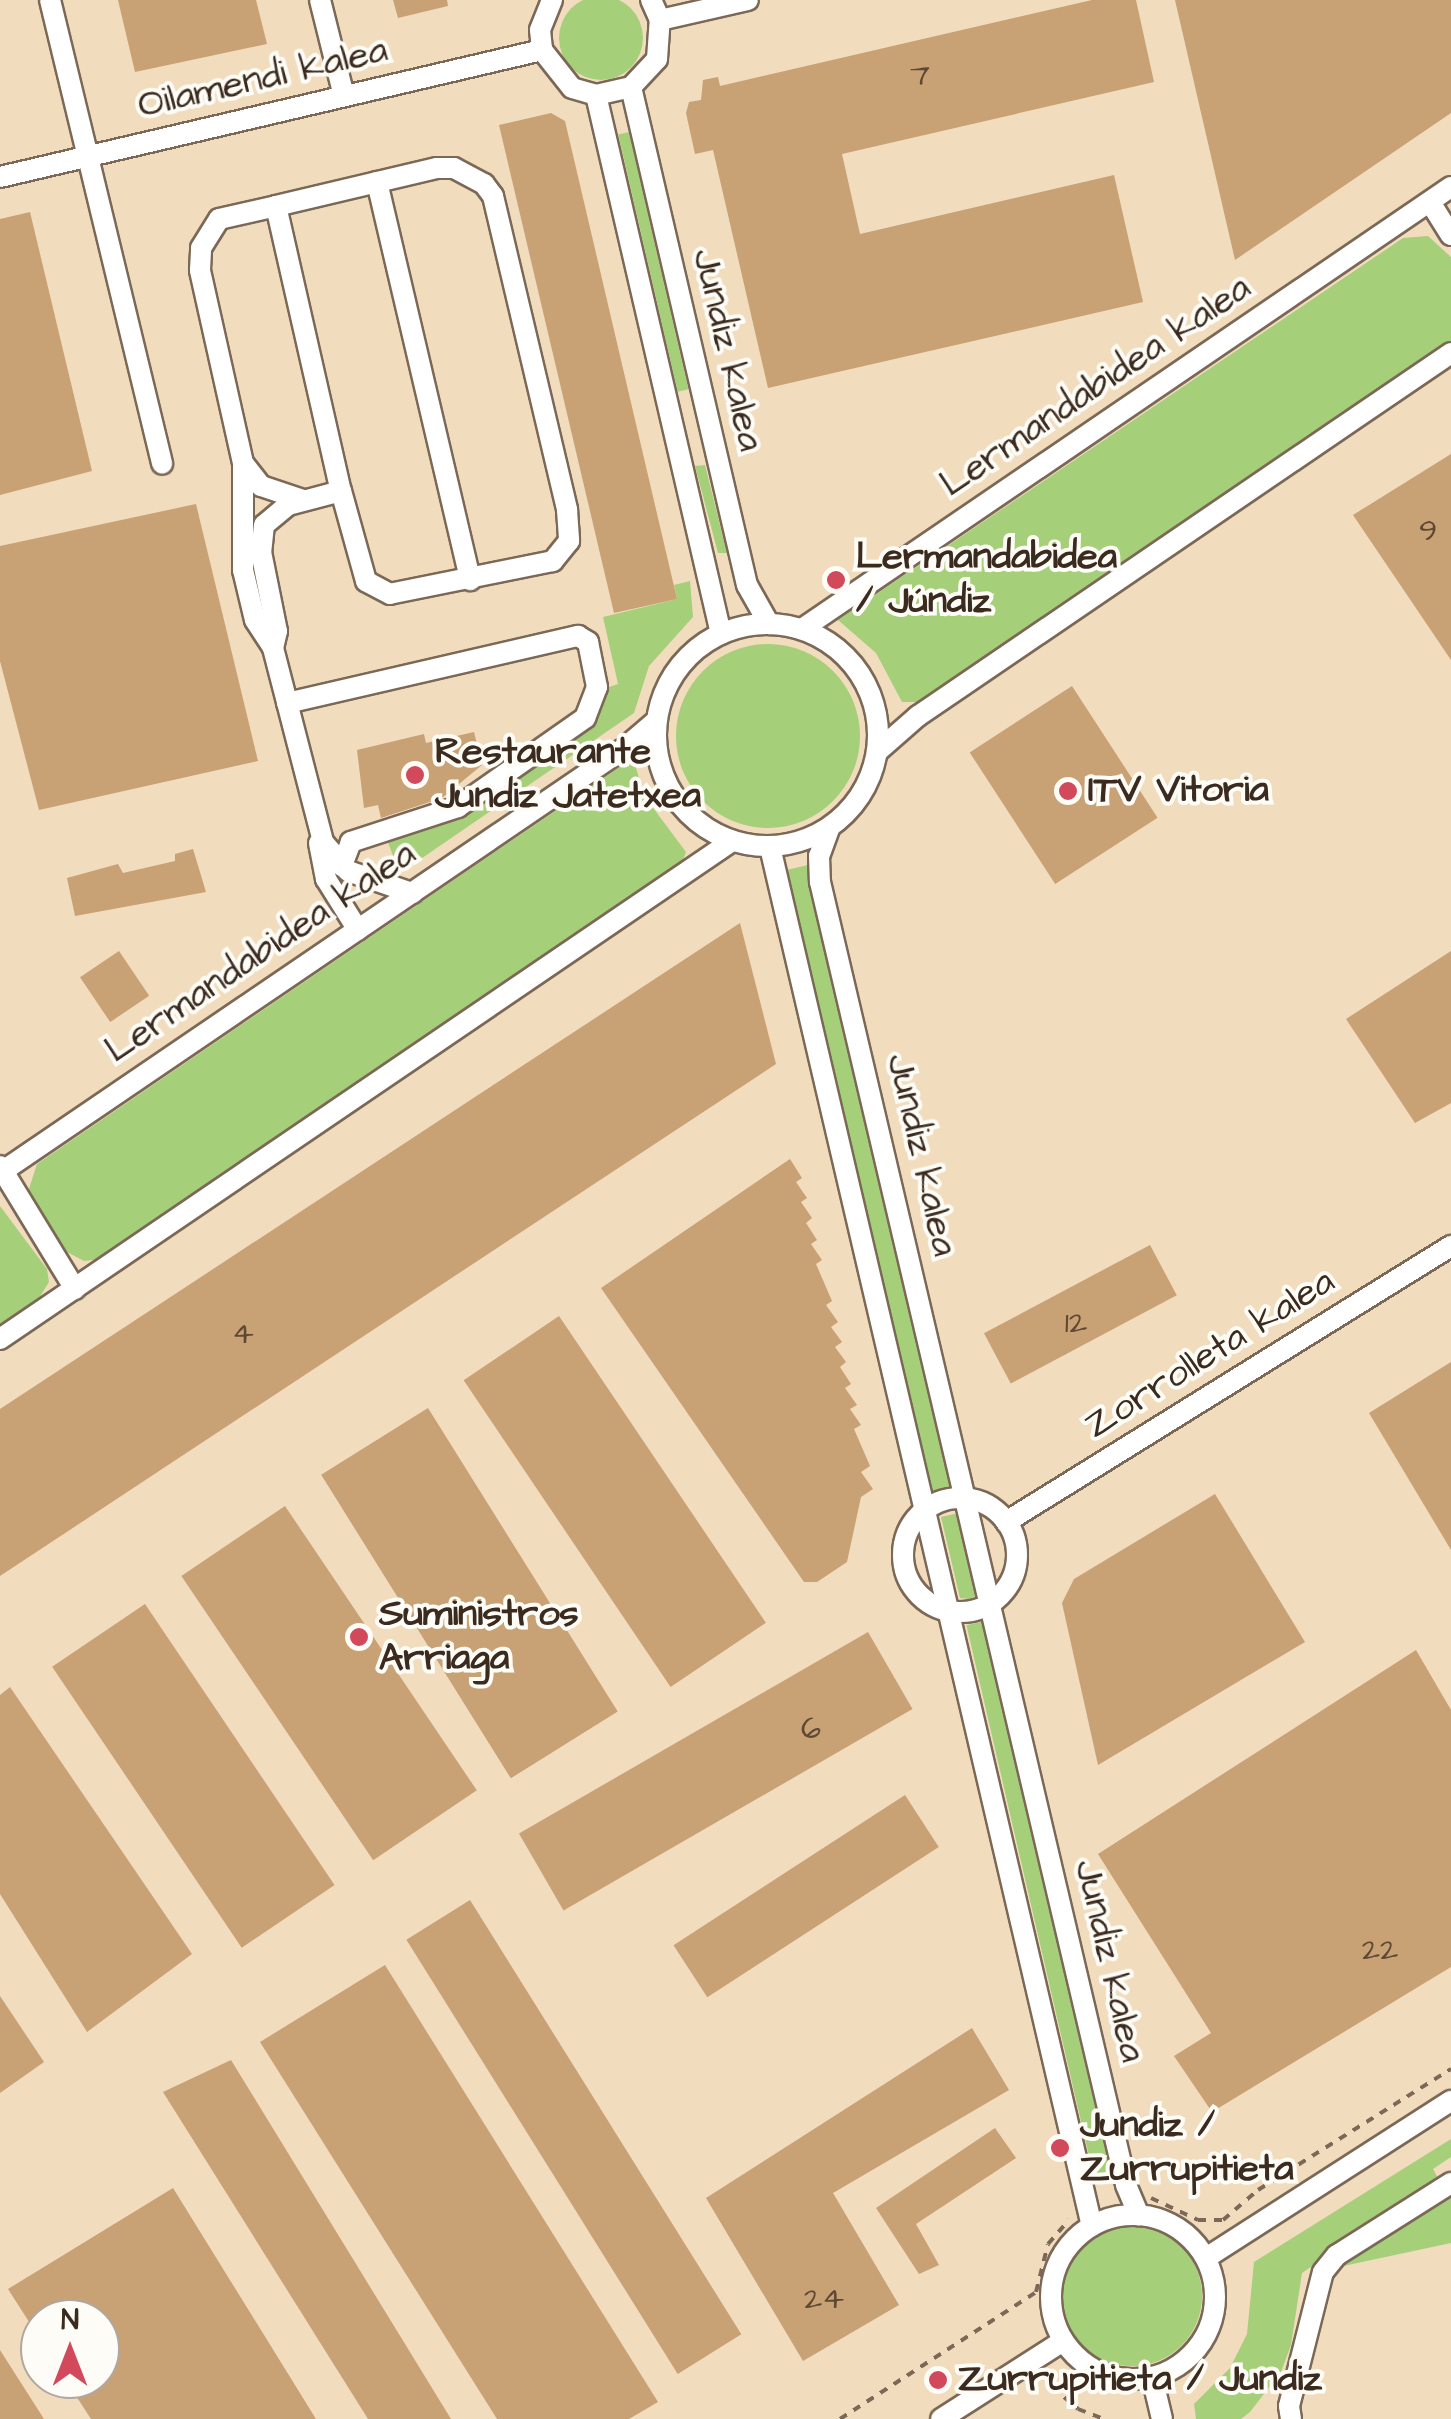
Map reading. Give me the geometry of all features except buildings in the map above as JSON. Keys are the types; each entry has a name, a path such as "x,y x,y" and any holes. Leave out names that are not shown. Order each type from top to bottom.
{"street":[{"path":"50,0 162,464"},
{"path":"320,0 344,96"},
{"path":"552,0 540,30 542,50 553,72 572,88 596,95 631,87 656,59 660,20 650,0"},
{"path":"660,20 748,0"},
{"name":"Oilamendi kalea","path":"0,177 542,50"},
{"name":"Jundiz kalea","path":"631,87 747,585 769,624"},
{"name":"Jundiz kalea","path":"596,95 720,634"},
{"path":"276,206 341,492 366,581 374,590 411,594 553,560 568,541 568,510 493,196 454,168 377,182 219,219 201,248 200,270 243,463 243,570 256,620 273,648 317,826 326,879 358,930"},
{"path":"377,182 470,580"},
{"name":"Lermandabidea kalea","path":"802,629 1451,188"},
{"path":"1430,202 1451,235"},
{"path":"878,751 932,707 1451,353"},
{"path":"243,463 261,486 303,500"},
{"path":"273,648 276,630 260,538 275,513 303,500 341,492"},
{"path":"769,624 802,629 830,643 862,677 878,720 878,751 870,782 828,829 770,847 732,841 688,815 672,794 661,772 656,721 684,660 720,634 769,624"},
{"path":"287,703 578,636 588,642 597,686 584,718 458,808 351,842 342,866"},
{"name":"Lermandabidea kalea","path":"75,1289 0,1170 358,930 656,721"},
{"path":"317,826 342,866 412,893"},
{"name":"Jundiz kalea","path":"828,829 819,856 820,882 1129,2196 1140,2215"},
{"path":"0,1339 732,841"},
{"name":"Jundiz kalea","path":"770,847 928,1507 1091,2215"},
{"name":"Zorrolleta kalea","path":"1006,1522 1451,1246"},
{"path":"965,1497 996,1509 1006,1522 1015,1547 1014,1575 990,1603 952,1612 928,1603 905,1572 905,1538 928,1507 965,1497"},
{"path":"1206,2258 1451,2101"},
{"path":"1292,2419 1289,2406 1323,2272 1337,2255 1451,2182"},
{"path":"1091,2215 1140,2215 1178,2229 1206,2258 1216,2294 1208,2331 1185,2361 1152,2377 1112,2376 1076,2357 1063,2341 1051,2286 1064,2252 1091,2215"},
{"path":"941,2419 1063,2341"},
{"path":"1152,2377 1162,2419"}],"path":[{"path":"1129,2196 1142,2194 1198,2220 1224,2220 1258,2190 1451,2069"},
{"path":"840,2419 1036,2292 1048,2244 1091,2215"},
{"path":"1052,2387 1078,2410 1104,2419"}],"green space":[{"path":"601,-4 617,-1 636,15 643,38 640,54 624,73 601,80 585,77 566,61 559,38 562,22 578,3"},
{"path":"629,132 688,389 678,392 618,134"},
{"path":"1428,236 1451,257 1451,344 921,702 902,702 876,653 838,620 1403,238"},
{"path":"705,465 727,553 718,553 695,466"},
{"path":"690,581 693,617 649,666 634,713 409,867 397,866 387,840 453,820 590,726 606,688 618,684 603,617 677,599 674,585"},
{"path":"768,644 803,651 833,671 853,701 860,736 853,771 833,801 803,821 768,828 733,821 703,801 683,771 676,736 683,701 703,671 733,651"},
{"path":"633,758 645,797 686,852 682,863 101,1259 84,1261 65,1251 28,1192 37,1164"},
{"path":"808,865 952,1489 932,1493 788,870"},
{"path":"0,1206 47,1269 49,1282 36,1303 0,1327"},
{"path":"959,1513 979,1594 969,1599 960,1598 941,1517"},
{"path":"985,1621 1114,2180 1096,2185 966,1625"},
{"path":"1451,2139 1451,2157 1433,2169 1439,2180 1302,2273 1291,2345 1281,2372 1250,2412 1241,2419 1196,2419 1194,2404 1230,2368 1247,2334 1254,2262"},
{"path":"1451,2191 1451,2243 1334,2268"},
{"path":"1132,2226 1159,2232 1181,2247 1196,2269 1202,2296 1196,2323 1181,2345 1159,2360 1132,2366 1105,2360 1083,2345 1068,2323 1062,2296 1068,2269 1083,2247 1105,2232"}],"place":[{"name":"Lermandabidea / Júndiz","path":"836,580"},
{"name":"Restaurante Jundiz Jatetxea","path":"415,775"},
{"name":"ITV Vitoria","path":"1068,791"},
{"name":"Suministros Arriaga","path":"359,1637"},
{"name":"Jundiz / Zurrupitieta","path":"1060,2148"},
{"name":"Zurrupitieta / Jundiz","path":"938,2380"}]}
